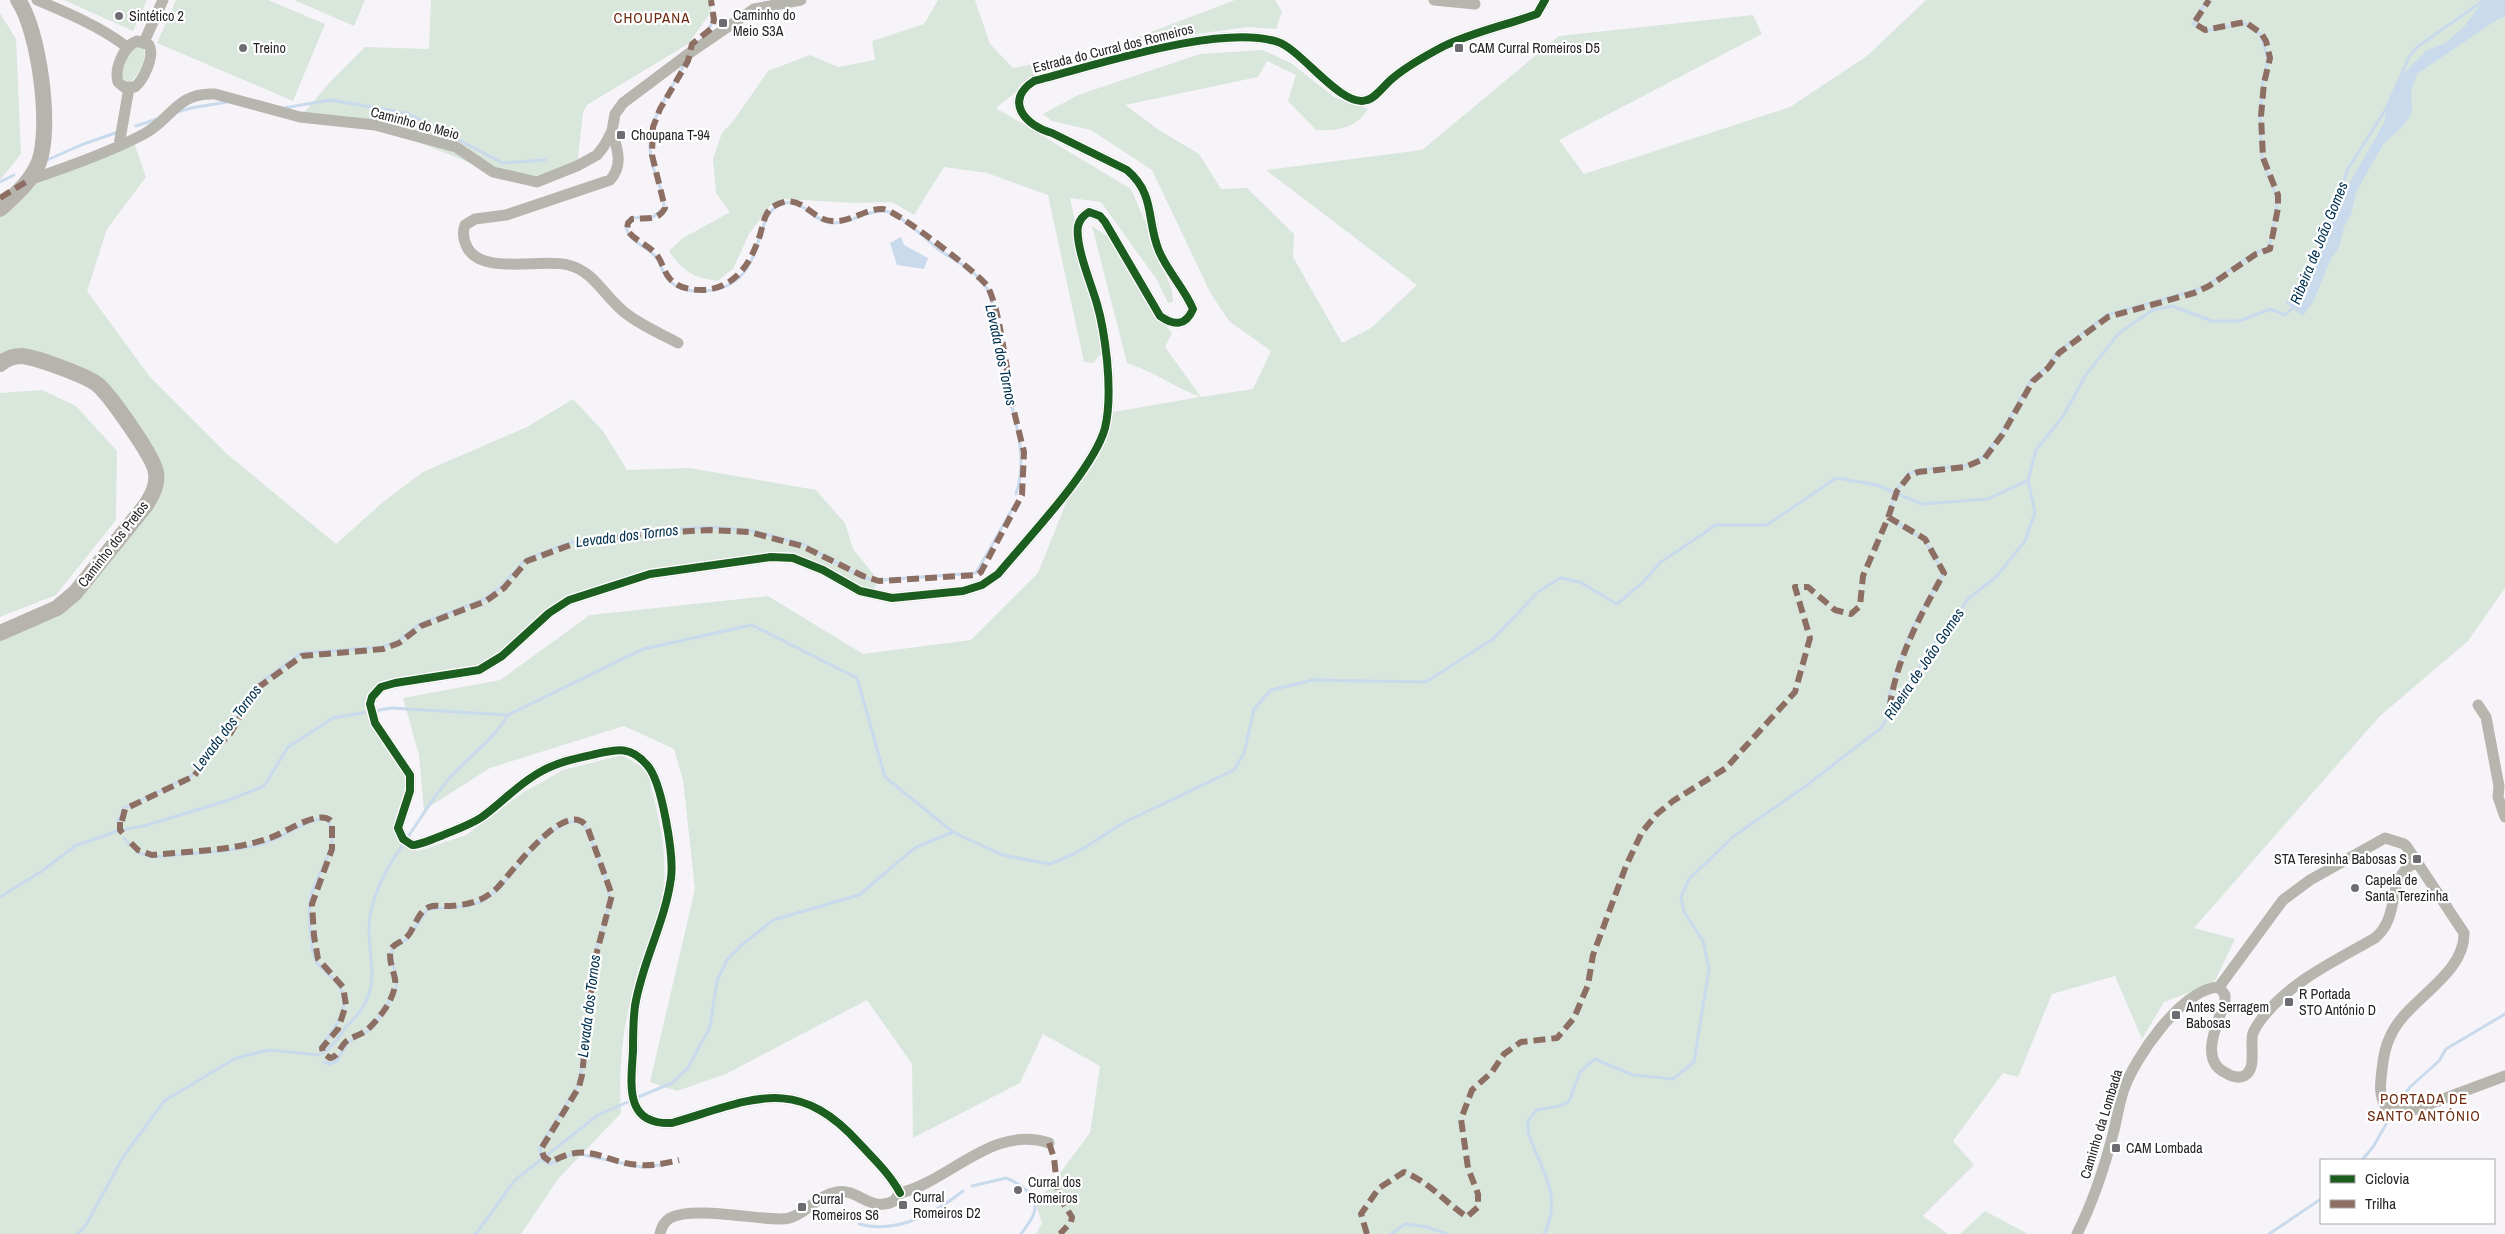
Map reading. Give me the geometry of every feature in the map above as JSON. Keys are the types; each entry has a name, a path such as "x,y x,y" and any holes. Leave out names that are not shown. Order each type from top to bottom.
{"main road":[{"path":"0,209 30,180 44,144 44,113 31,28 18,0"},
{"name":"Caminho dos Pretos","path":"0,364 7,358 23,356 85,377 98,385 118,410 150,457 156,471 153,493 146,505 75,592 57,608 0,633"}],"street":[{"path":"37,0 72,15 127,47"},
{"path":"144,42 163,0"},
{"name":"Caminho do Meio","path":"30,180 146,133 180,102 203,93 215,94 300,117 375,125 456,146 493,172 537,182 577,166 597,155 612,131 615,114 623,103 691,52 757,7 801,0"},
{"path":"1434,0 1475,4"},
{"name":"Estrada do Curral dos Romeiros","path":"900,1193 884,1169 849,1131 835,1118 810,1104 783,1098 755,1099 672,1123 661,1123 643,1115 636,1107 631,1096 635,1006 664,911 672,864 670,844 656,786 648,766 637,756 622,749 566,761 543,770 520,784 482,816 416,845 403,839 398,828 410,791 410,775 375,723 370,704 372,697 381,687 479,670 502,656 549,614 570,600 650,574 771,556 793,558 823,570 860,591 892,598 963,591 982,585 998,574 1076,478 1099,443 1105,428 1108,413 1107,359 1098,307 1080,244 1078,227 1082,216 1089,212 1100,216 1105,222 1160,316 1175,324 1183,323 1190,317 1193,309 1185,291 1159,252 1144,189 1141,184 1127,170 1052,133 1039,130 1026,121 1019,101 1021,93 1026,86 1034,81 1186,43 1236,37 1278,42 1298,56 1332,86 1358,101 1369,100 1394,76 1444,46 1537,14 1545,0"},
{"path":"137,41 144,42 149,45 151,55 141,80 135,87 129,88 120,84 117,79 118,70 127,47 137,41"},
{"path":"119,145 129,88"},
{"path":"612,131 619,161 616,172 610,180 506,216 475,219 465,225 464,239 469,251 482,261 566,264 584,270 610,301 628,316 678,343"},
{"path":"2478,705 2486,717 2496,768 2498,797 2505,817"},
{"path":"2416,862 2403,870 2401,874 2395,889 2390,921 2383,931 2375,938 2296,986 2264,1016 2254,1032 2252,1061 2250,1069 2244,1076 2234,1078 2220,1070 2213,1061 2211,1050 2225,1002 2225,995 2219,987 2283,900 2310,880 2385,838 2404,844 2416,862 2464,934 2464,946 2456,963 2412,1007 2390,1036 2383,1059 2381,1099 2386,1107 2408,1112 2505,1076"},
{"name":"Caminho da Lombada","path":"2077,1234 2094,1200 2124,1090 2135,1064 2178,1010 2203,990 2219,987"},
{"path":"660,1234 665,1223 679,1215 710,1214 781,1220 798,1215 825,1196 846,1192 880,1206 894,1202 900,1193 921,1187 985,1148 1030,1139 1049,1143"}],"shaded area":[{"name":"Sintético 2","path":"64,0 147,0 133,31"},
{"name":"Treino","path":"176,0 268,0 325,24 293,101 157,43"},
{"path":"294,0 365,0 354,26"},
{"path":"431,0 714,0 709,15 688,44 587,105 583,112 577,166 537,182 493,172 375,125 300,117 331,81 365,47 429,49"},
{"path":"938,0 975,0 990,44 1013,68 1098,52 1235,0 1275,0 1282,12 1276,29 1247,27 1162,39 1091,66 1022,87 996,108 1131,189 1152,237 1172,291 1173,302 1168,303 1157,280 1101,202 1070,198 1103,351 1093,363 1084,362 1048,195 987,173 944,167 914,215 892,202 854,203 784,199 771,205 749,234 733,269 717,281 689,272 679,264 669,251 683,238 730,212 716,193 713,159 722,133 734,120 768,71 810,55 838,67 875,60 872,41 924,24"},
{"path":"1926,0 2505,0 2505,588 2468,641 2380,716 2194,928 2235,939 2214,983 2164,1002 2142,1039 2115,976 2052,994 2018,1077 2003,1073 1953,1141 1974,1165 1923,1216 1948,1234 1036,1234 1042,1223 1036,1205 1090,1133 1100,1066 1043,1034 1020,1083 913,1138 912,1064 867,1000 726,1074 677,1091 650,1082 695,889 683,780 674,749 624,726 490,768 424,810 419,755 403,698 500,680 590,615 768,596 863,654 971,640 1038,573 1076,478 1108,413 1200,397 1127,363 1092,226 1109,237 1144,300 1172,333 1165,347 1201,397 1253,389 1271,351 1229,321 1211,294 1152,170 1091,130 1052,121 1043,114 1078,95 1200,54 1263,50 1291,63 1334,97 1368,109 1352,125 1332,130 1316,130 1288,101 1296,75 1267,61 1258,77 1125,105 1159,130 1199,154 1221,189 1247,188 1294,234 1293,257 1342,343 1371,328 1417,285 1266,170 1422,150 1559,36 1753,15 1762,34 1559,140 1584,174 1790,107 1867,56"},
{"path":"0,13 16,39 21,154 0,180"},
{"path":"136,45 144,49 145,53 139,72 130,82 126,81 121,75 130,48"},
{"path":"132,137 146,177 107,229 87,291 150,377 226,453 336,544 383,502 423,472 527,427 573,399 603,431 627,470 690,468 816,490 845,523 853,549 879,581 870,594 793,558 650,574 569,600 479,670 381,687 370,704 410,775 401,815 401,825 403,834 415,851 466,835 524,792 563,770 622,755 647,770 662,840 664,882 658,915 628,1011 621,1062 621,1113 558,1179 521,1234 0,1234 0,633 75,593 130,525 157,471 109,396 23,356 0,368 0,203 5,198"},
{"path":"42,390 76,406 117,451 116,520 56,595 0,617 0,393"},
{"path":"1985,1211 2028,1234 1960,1234"}],"water":[{"path":"2484,0 2505,0 2505,17 2498,19 2417,74 2411,91 2412,113 2402,127 2384,143 2356,192 2351,215 2344,227 2339,248 2331,258 2313,302 2303,316 2286,303 2297,290 2308,283 2312,276 2323,229 2384,123 2387,107 2402,75 2426,51 2445,43 2464,27"},
{"path":"901,237 904,245 928,258 924,269 897,265 890,243"}],"waterway":[{"path":"1892,711 1888,709 1889,695 1912,628 1944,573 1924,540 1888,517 1896,491 1908,474 1918,470 1965,466 1983,457 2001,434 2031,380 2047,367 2058,352 2107,315 2208,285 2255,253 2269,248 2277,208 2276,195 2262,158 2260,116 2263,83 2268,59 2260,34 2244,23 2205,31 2193,24 2207,0"},
{"name":"Ribeira de João Gomes","path":"2327,226 2348,169 2387,107 2409,57 2416,48 2484,0"},
{"name":"Levada dos Tornos","path":"707,31 712,23 712,12"},
{"name":"Levada dos Tornos","path":"685,63 659,110 651,135 652,163 663,197 664,208 653,217 631,218 626,226 631,237 655,256 660,262 666,277 675,285 686,290 704,291 725,287 739,277 749,265 771,211 781,204 795,203 818,218 831,223 844,222 870,213 883,211 898,217 938,249 976,275 990,295 998,326 1006,367 1005,379 1021,451 1020,480 1016,494"},
{"path":"284,108 330,100 407,113 503,163 545,160"},
{"path":"177,112 227,102"},
{"path":"136,126 157,119"},
{"path":"45,161 81,145 118,132"},
{"path":"0,182 14,175"},
{"name":"Ribeira de João Gomes","path":"2300,291 2319,246"},
{"name":"Ribeira de João Gomes","path":"1544,1234 1550,1220 1551,1194 1544,1170 1528,1132 1528,1121 1536,1110 1560,1106 1569,1101 1580,1072 1595,1059 1633,1075 1673,1079 1694,1062 1709,969 1703,941 1684,912 1681,897 1689,879 1734,836 1807,785 1881,728 1936,641 1970,597 1996,577 2025,541 2035,512 2028,480 2036,450 2064,415 2085,376 2119,333 2153,310 2172,306 2212,321 2240,321 2270,309 2285,315 2295,306"},
{"path":"636,1098 672,1083 688,1068 710,1027 717,981 727,960 742,945 773,920 859,895 916,847 953,832 1002,855 1050,864 1076,853 1123,823 1234,770 1244,753 1254,709 1271,690 1313,680 1426,682 1493,639 1539,591 1561,578 1580,582 1617,604 1642,583 1661,562 1716,525 1767,525 1836,478 1877,485 1922,504 1988,499 2028,480"},
{"name":"Levada dos Tornos","path":"881,580 976,573 1013,508"},
{"name":"Levada dos Tornos","path":"118,821 124,808 193,775 210,750 227,732 255,687 301,653 383,647 398,641 420,624 485,599 502,586 526,559 572,542 651,531 710,527 749,530 803,544 860,576 870,579"},
{"path":"0,897 42,871 75,846 120,830 144,826 229,800 264,786 288,747 333,718 391,708 508,715 643,649 752,625 857,678 885,777 953,832"},
{"path":"407,838 444,785 491,737 508,715"},
{"name":"Levada dos Tornos","path":"124,838 137,852 152,857 198,853 231,850 262,844 310,822 323,819 328,820 332,831 332,841 312,894 310,933 316,961 337,983 344,1000 343,1009 336,1025 320,1047"},
{"name":"Levada dos Tornos","path":"324,1062 329,1064 337,1061 347,1043 368,1031 379,1018 395,991 397,982 391,955 392,949 407,939 428,909 467,906 483,901 498,889 545,835 569,822 579,821 587,829 596,852 607,883 610,902 593,962 587,1001 581,1075 577,1087 542,1143 540,1149 541,1157"},
{"path":"78,1234 86,1225 123,1157 164,1101 236,1058 269,1050 320,1055 334,1043 361,1010 369,993 372,971 369,927 372,907 383,878 404,843"},
{"path":"2397,1105 2410,1087 2439,1061 2446,1049 2505,1014"},
{"name":"Levada dos Tornos","path":"476,1234 515,1180 598,1115 630,1101"},
{"path":"2363,1159 2373,1147 2389,1119"},
{"name":"Levada dos Tornos","path":"544,1161 550,1164 574,1153 641,1167 669,1164"},
{"name":"Levada dos Tornos","path":"972,1186 1006,1178 1017,1183 1027,1191 1034,1201 1035,1207 1032,1218 1021,1234"},
{"name":"Levada dos Tornos","path":"859,1224 887,1226 914,1220 940,1207 963,1191"},
{"path":"2269,1234 2320,1200"},
{"name":"Ribeira de João Gomes","path":"1391,1234 1405,1224 1427,1227 1447,1234"}],"marked path":[{"path":"122,821 125,809 194,776 212,752 230,734 256,689 302,656 383,649 399,643 421,626 486,601 504,588 527,561 573,544 651,533 710,530 749,532 802,546 863,576 879,581 977,575 981,572 1022,495 1024,452 1006,379 1007,368 998,316 992,296 982,280 920,231 891,212 883,209 870,211 845,220 832,221 825,220 794,202 778,204 767,213 752,255 740,273 724,285 702,290 685,288 674,283 666,274 656,254 627,230 628,223 632,219 655,217 665,208 652,155 653,127 660,109 688,61 692,44 712,28 714,20 711,0"},
{"path":"1367,1234 1361,1214 1379,1188 1404,1172 1421,1181 1467,1217 1478,1207 1478,1194 1468,1168 1461,1119 1472,1090 1492,1072 1504,1054 1521,1042 1557,1038 1574,1018 1588,985 1593,955 1626,866 1642,832 1657,814 1673,801 1726,768 1795,692 1810,638 1795,587 1808,587 1835,610 1851,614 1860,606 1863,576 1888,518 1897,491 1909,476 1918,472 1965,467 1984,459 2002,435 2033,381 2048,368 2059,353 2108,317 2194,293 2209,286 2256,254 2270,249 2278,208 2278,195 2263,158 2261,116 2264,83 2270,58 2266,41 2261,33 2245,22 2205,30 2194,23 2209,0"},
{"path":"0,198 29,180"},
{"path":"1888,517 1925,539 1944,573 1918,622 1903,657 1892,693 1889,712"},
{"path":"131,843 138,850 152,855 211,850 241,846 270,838 302,822 320,817 327,818 332,822 332,849 312,904 318,959 343,987 346,1005 338,1029 322,1048 323,1053 330,1058 348,1040 368,1029 387,1006 395,986 390,960 391,949 406,938 425,909 433,906 466,904 486,897 497,888 541,839 568,821 579,820 588,829 612,895 594,963 582,1075 579,1087 541,1149 544,1157 551,1162 576,1153 596,1154 616,1161 640,1165 655,1165 679,1160"},
{"path":"120,822 120,830 126,837"},
{"path":"1049,1143 1054,1158 1058,1195 1072,1217 1071,1222 1060,1234"}],"cycle path":[{"path":"900,1193 881,1167 836,1121 814,1107 793,1100 772,1098 749,1101 672,1123 656,1122 645,1117 638,1110 632,1089 635,1006 638,990 664,911 671,878 669,837 658,786 647,765 641,759 630,752 618,750 582,757 555,765 526,781 477,820 426,842 412,845 403,839 398,828 410,791 410,775 375,723 370,704 372,697 381,687 395,683 479,670 502,656 549,613 569,600 650,574 771,557 793,558 823,570 860,591 892,598 963,591 982,585 998,574 1074,483 1088,463 1105,428 1109,394 1107,360 1099,311 1079,244 1078,226 1082,218 1089,212 1100,216 1105,222 1160,316 1170,322 1179,323 1187,319 1193,309 1159,251 1146,198 1136,179 1127,170 1034,125 1027,119 1019,104 1020,97 1025,89 1034,81 1157,49 1224,38 1254,38 1278,42 1288,47 1334,88 1346,96 1357,100 1367,100 1374,97 1390,81 1411,65 1431,53 1466,37 1537,14 1545,0"}],"place":[{"name":"Sintético 2","path":"119,16"},
{"name":"Caminho do Meio S3A","path":"723,23"},
{"name":"Treino","path":"243,48"},
{"name":"CAM Curral Romeiros D5","path":"1459,48"},
{"name":"Choupana T-94","path":"621,135"},
{"name":"STA Teresinha Babosas S","path":"2417,859"},
{"name":"Capela de Santa Terezinha","path":"2355,888"},
{"name":"R Portada STO António D","path":"2289,1002"},
{"name":"Antes Serragem Babosas","path":"2176,1015"},
{"name":"CAM Lombada","path":"2116,1148"},
{"name":"Curral dos Romeiros","path":"1018,1190"},
{"name":"Curral Romeiros D2","path":"903,1205"},
{"name":"Curral Romeiros S6","path":"802,1207"}],"district":[{"name":"CHOUPANA","path":"652,18"},
{"name":"PORTADA DE SANTO ANTÓNIO","path":"2424,1108"}]}
